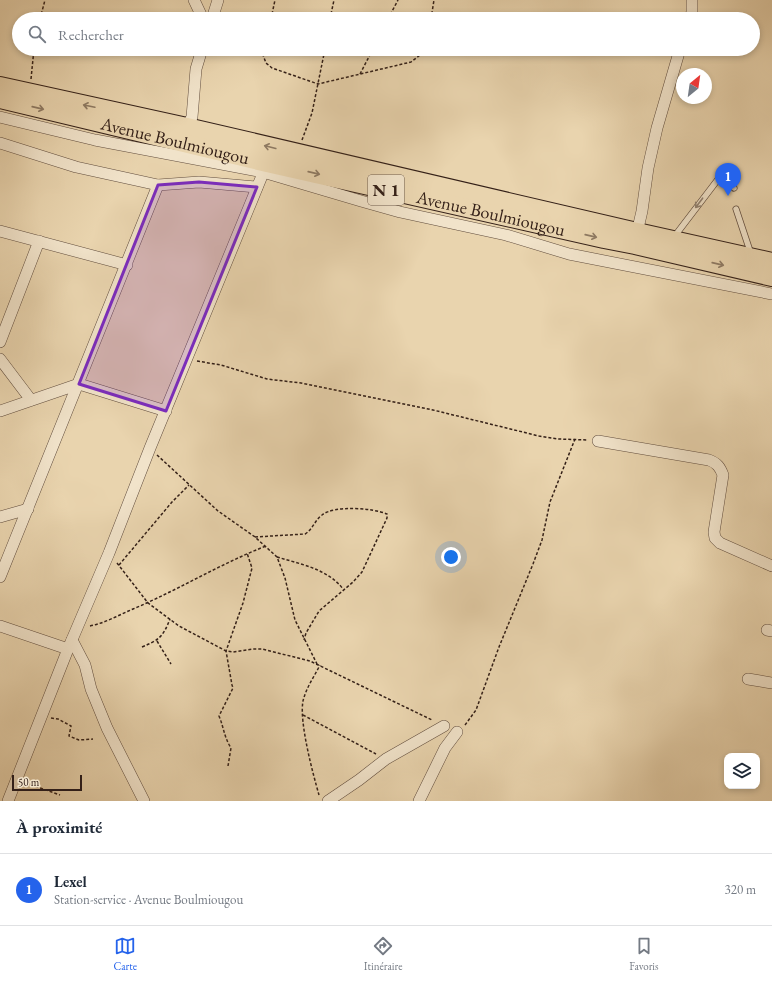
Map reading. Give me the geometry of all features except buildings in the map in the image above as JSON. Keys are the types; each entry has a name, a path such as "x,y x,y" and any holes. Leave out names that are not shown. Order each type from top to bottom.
{"highway":[{"name":"Avenue Boulmiougou","path":"1,104 30,93 187,127 636,238 772,277"},
{"name":"Avenue Boulmiougou","path":"1,104 265,167 604,239 636,238 671,240 772,262"}],"street":[{"path":"194,0 200,12"},
{"path":"214,12 218,0"},
{"path":"692,0 692,12"},
{"path":"187,127 192,117 196,69 200,56"},
{"path":"636,238 642,211 648,168 678,56"},
{"path":"0,143 76,167 158,185 199,182 257,187"},
{"path":"8,801 265,167 361,202 400,212 506,235 569,254 772,294"},
{"path":"0,576 127,265 158,185"},
{"path":"0,231 127,265"},
{"path":"0,342 5,318 39,241"},
{"path":"0,359 31,400"},
{"path":"0,411 78,384 166,411"},
{"path":"598,441 709,460 716,463 720,467 723,475 714,532 715,538 720,543 772,566"},
{"path":"0,517 28,509"},
{"path":"0,626 70,645 85,665 91,688 107,728 144,801"},
{"path":"748,679 772,683"},
{"path":"328,801 386,759 444,726"},
{"path":"419,801 445,748 457,732"}],"lane":[{"path":"671,240 719,178 730,179 734,188"},
{"path":"736,209 753,258"}],"path":[{"path":"42,12 45,0"},
{"path":"272,12 275,0"},
{"path":"331,12 334,0"},
{"path":"392,12 398,0"},
{"path":"432,12 434,0"},
{"path":"30,93 33,56"},
{"path":"263,56 266,63 272,68 318,84 411,62 419,56"},
{"path":"296,153 312,113 324,56"},
{"path":"360,75 370,56"},
{"path":"187,361 205,362 239,370 267,379 301,383 433,410 558,440 575,439 598,441"},
{"path":"457,732 465,725 476,710 499,647 542,540 550,502 575,439"},
{"path":"150,448 218,511 255,536 277,557 285,578 295,620 304,640 318,664"},
{"path":"118,565 172,502 189,485"},
{"path":"255,536 305,534 310,531 320,516 332,510 355,508 387,514 388,518 362,572 353,582 319,611 306,633 304,640"},
{"path":"78,628 98,624 148,603 247,553 266,546"},
{"path":"228,766 231,748 225,739 223,726 219,716 233,688 226,651 243,603 252,568 247,553"},
{"path":"109,554 148,603 179,626 226,651 233,652 262,649 318,664 408,710 444,726"},
{"path":"277,557 306,565 320,571 339,584 343,589"},
{"path":"142,647 157,641 165,632 170,619"},
{"path":"157,641 171,664"},
{"path":"318,664 306,691 303,703 303,715 306,737 321,801"},
{"path":"303,715 386,759"},
{"path":"42,717 58,719 71,726 69,736 79,740 93,739"},
{"path":"16,780 60,795"}],"highlighted area":[{"path":"199,182 257,187 166,411 79,384 158,185"}],"place":[{"name":"Lexel","path":"728,196"}]}
